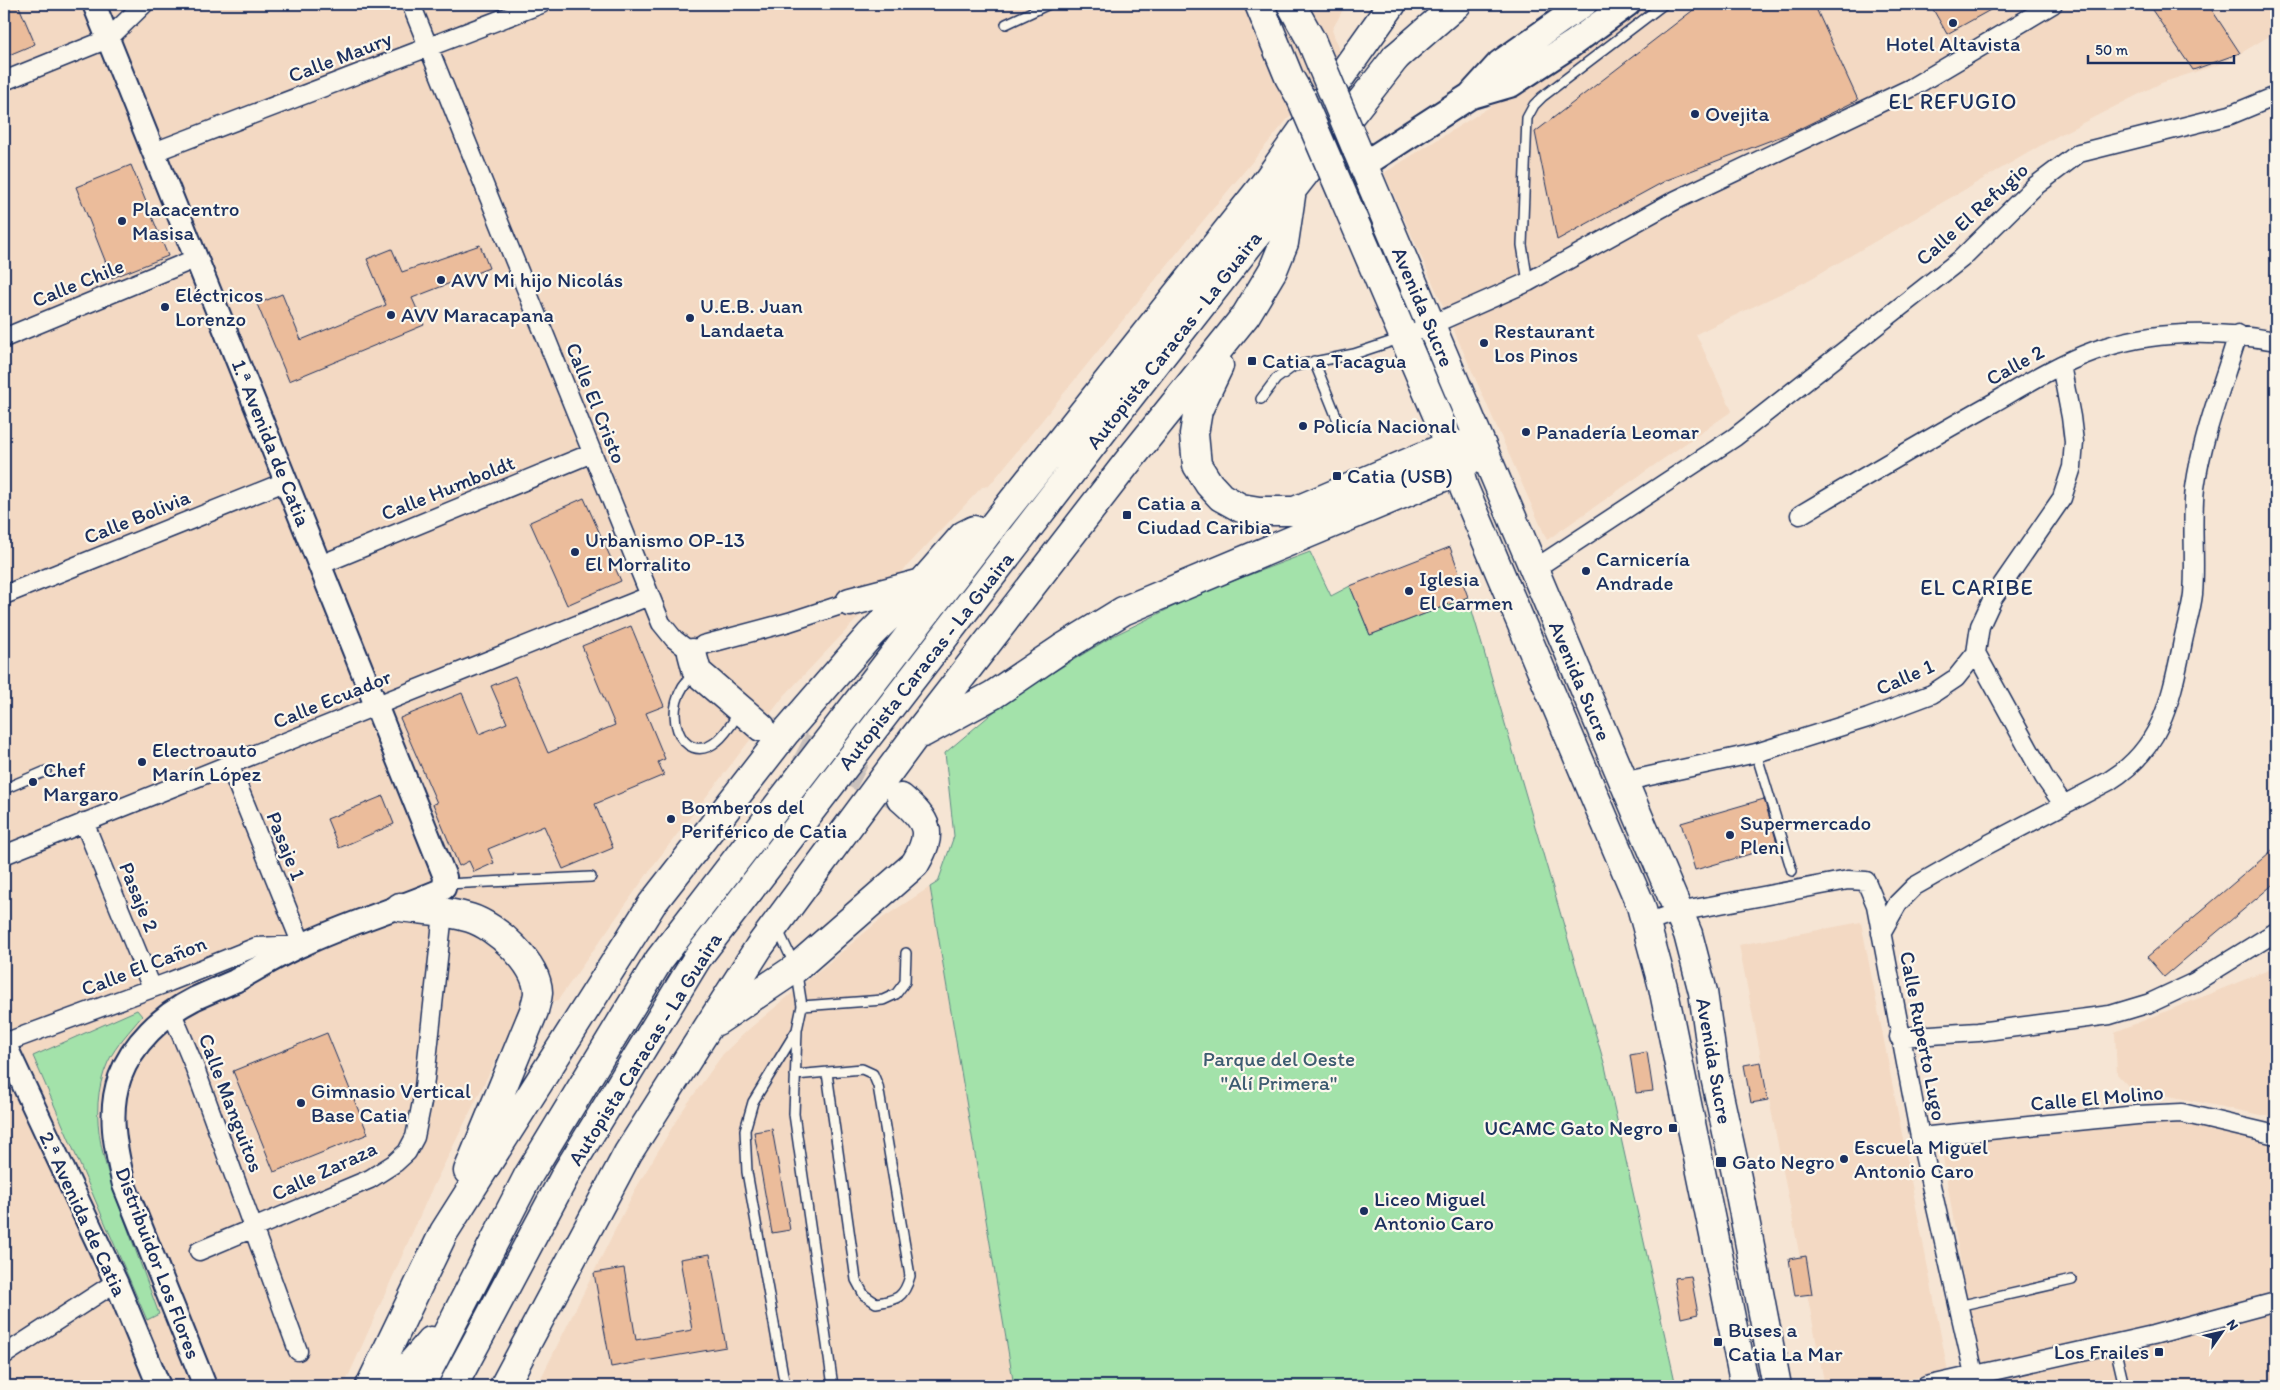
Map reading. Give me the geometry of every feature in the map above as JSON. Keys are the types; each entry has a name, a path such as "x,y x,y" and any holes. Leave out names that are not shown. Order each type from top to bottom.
{"main road":[{"name":"Avenida Sucre","path":"1260,4 1289,77 1301,98 1450,445 1460,470 1464,488 1623,860 1646,923 1663,987 1745,1386"},
{"name":"Avenida Sucre","path":"1291,4 1311,40 1622,782 1688,934 1701,983 1715,1077 1736,1173 1777,1386"},
{"name":"Autopista Caracas - La Guaira","path":"453,1386 568,1172 698,957 938,646 1279,185 1392,4"},
{"name":"Autopista Caracas - La Guaira","path":"420,1386 528,1176 659,960 1000,517 1279,185 1396,57 1426,4"},
{"path":"1396,57 1458,4"},
{"path":"1470,96 1500,63 1584,4"},
{"path":"1360,158 1470,96 1511,84 1572,44 1627,4"},
{"name":"Autopista Caracas - La Guaira","path":"504,1386 628,1153 708,1027 776,925 906,749 1126,464 1246,315 1273,270 1284,243 1279,185"},
{"path":"1246,315 1209,383 1198,410 1194,434 1197,465 1209,484 1222,497 1241,508 1259,511 1295,511 1450,445 1481,446"},
{"path":"906,749 993,695 1060,649 1123,612 1460,470 1481,446"},
{"name":"Autopista Caracas - La Guaira","path":"370,1386 444,1232 652,904 786,732 870,635 922,583 964,535 1000,517"},
{"path":"850,602 922,583"},
{"path":"850,602 860,610 868,622 870,635"},
{"path":"906,749 938,646"},
{"path":"695,662 751,719"},
{"path":"708,1027 796,968 915,864 927,845 926,830 918,812 901,798"},
{"path":"400,907 470,918 492,929 513,946 532,972 538,992 534,1011 444,1232"},
{"path":"392,1386 459,1310"}],"street":[{"name":"1.ª Avenida de Catia","path":"94,4 377,705 445,878 445,884"},
{"path":"4,81 108,39 144,4"},
{"name":"Calle El Cristo","path":"411,4 649,596 661,623 695,662"},
{"name":"Calle Maury","path":"154,152 541,4"},
{"path":"1404,337 1528,282 1676,200 1911,88 2053,4"},
{"name":"Calle El Refugio","path":"1533,570 1735,437 1961,259 2034,187 2079,153 2230,115 2276,96"},
{"name":"Calle Chile","path":"4,338 197,258"},
{"path":"1881,933 1898,902 1915,886 2127,770 2148,748 2164,716 2172,694 2193,595 2195,489 2201,457 2238,334"},
{"name":"Calle 2","path":"1800,514 1930,438 2061,365 2094,350 2167,335 2238,334 2276,341"},
{"path":"2061,365 2074,442 2072,467 2062,498 2053,513 1993,598 1980,626 1976,653 2044,777 2063,804"},
{"name":"Calle Humboldt","path":"320,565 592,453"},
{"name":"Calle Bolivia","path":"4,596 286,481"},
{"name":"Calle Ecuador","path":"4,855 649,596"},
{"path":"695,662 704,645 789,622 850,602"},
{"name":"Calle 1","path":"1622,782 1756,753 1868,718 1932,694 1956,678 1976,653"},
{"name":"Pasaje 1","path":"229,764 302,945"},
{"name":"Pasaje 2","path":"84,822 152,988"},
{"name":"Calle Ruperto Lugo","path":"1678,912 1856,879 1867,882 1876,905 1920,1137 1974,1374"},
{"name":"Distribuidor Los Flores","path":"205,1386 124,1185 114,1129 113,1106 119,1078 137,1045 172,1013 192,1000 233,982 302,945 440,891 445,884"},
{"path":"1646,923 1678,912"},
{"name":"Calle Zaraza","path":"199,1251 370,1179 395,1163 407,1152 415,1137 423,1097 443,913"},
{"path":"1900,1037 1978,1032 2110,1015 2150,1003 2195,982 2276,932"},
{"name":"Calle El Cañon","path":"4,1043 256,947 302,945"},
{"name":"Calle Manguitos","path":"172,1013 254,1228 298,1351"},
{"name":"2.ª Avenida de Catia","path":"4,1043 116,1282 159,1386"},
{"name":"Calle El Molino","path":"1920,1137 2137,1115 2182,1114 2276,1135"},
{"path":"4,1354 116,1282"},
{"path":"1926,1386 2114,1343 2276,1302"}],"lane":[{"path":"1006,24 1049,4"},
{"path":"1528,282 1522,245 1528,118 1534,105 1664,4"},
{"path":"1261,399 1276,378 1294,366 1354,354 1404,337"},
{"path":"1314,361 1340,428"},
{"path":"695,662 684,682 674,709 676,726 681,738 694,748 700,747 716,742 751,719"},
{"path":"1756,753 1792,870"},
{"path":"4,789 46,771"},
{"path":"445,884 591,877"},
{"path":"776,925 796,968 802,1006 797,1030 794,1114 833,1386"},
{"path":"802,1006 883,1000 896,994 905,982 906,953"},
{"path":"785,1386 747,1172 745,1130 753,1102 797,1030"},
{"path":"795,1075 862,1069 873,1074 878,1086 910,1276 907,1288 897,1300 876,1303 864,1294 856,1280 826,1073"},
{"path":"1958,1306 2072,1280"},
{"path":"2114,1343 2124,1386"}],"shaded area":[{"path":"4,4 1346,4 1332,30 1341,55 1202,222 989,486 982,487 784,696 655,863 558,1000 520,1011 430,1193 344,1386 4,1386"},
{"path":"1636,4 2276,4 2276,32 2226,62 2161,83 2059,135 1805,282 1696,334 1732,411 1547,540 1384,173 1571,56"},
{"path":"930,887 1014,1386 537,1386 635,1190 680,1114 723,1054 749,1029 881,919"},
{"name":"Escuela Miguel Antonio Caro","path":"1861,922 1948,1372 1873,1386 1825,1386 1739,945"},
{"path":"2276,967 2276,1118 2130,1088 2117,1074 2115,1032"},
{"path":"2115,1118 2187,1118 2276,1133 2276,1386 1981,1386 1941,1145"}],"green space":[{"name":"Parque del Oeste \"Alí Primera\"","path":"1310,552 1331,596 1350,586 1370,635 1468,597 1605,1066 1676,1386 1014,1386 930,887 938,882 954,836 945,753 1009,699 1113,636 1201,593"},
{"path":"137,1010 142,1016 111,1056 101,1082 98,1123 101,1144 112,1184 159,1314 147,1320 33,1056"}],"building":[{"path":"4,4 18,4 35,44 4,57"},
{"name":"Ovejita","path":"1701,4 1814,4 1858,100 1795,131 1667,180 1557,240 1535,132"},
{"name":"Hotel Altavista","path":"1930,4 2001,4 1947,34"},
{"path":"2148,4 2208,4 2240,53 2193,70"},
{"name":"Placacentro Masisa","path":"131,165 168,256 112,278 76,187"},
{"name":"AVV Maracapana","path":"480,245 489,268 412,298 424,325 289,381 257,304 282,294 301,340 386,305 367,259 392,249 402,272"},
{"name":"Urbanismo OP-13 El Morralito","path":"584,498 621,581 567,605 530,522"},
{"name":"Iglesia El Carmen","path":"1450,547 1468,597 1370,635 1350,586"},
{"path":"631,626 664,706 646,713 665,759 658,762 664,775 595,804 613,848 563,869 544,826 488,849 494,863 474,872 469,861 459,866 433,804 437,803 400,718 462,693 479,734 507,723 491,686 515,676 548,753 615,725 582,646"},
{"path":"383,796 394,824 339,848 327,819"},
{"name":"Supermercado Pleni","path":"1764,799 1778,846 1695,870 1681,823"},
{"path":"2276,847 2276,882 2164,977 2147,957"},
{"name":"Gimnasio Vertical Base Catia","path":"327,1033 368,1134 274,1172 233,1071"},
{"path":"1647,1052 1653,1091 1636,1093 1630,1055"},
{"path":"1761,1062 1768,1100 1751,1103 1744,1065"},
{"path":"772,1129 790,1230 772,1233 754,1132"},
{"path":"710,1254 726,1347 611,1367 594,1273 624,1268 636,1340 692,1330 680,1259"},
{"path":"1806,1256 1812,1294 1795,1296 1789,1259"},
{"path":"1691,1276 1698,1314 1681,1318 1674,1278"}],"tunnel":[{"path":"762,727 900,797"}],"place":[{"name":"Hotel Altavista","path":"1953,23"},
{"name":"Ovejita","path":"1695,114"},
{"name":"Placacentro Masisa","path":"122,221"},
{"name":"AVV Mi hijo Nicolás","path":"441,280"},
{"name":"Eléctricos Lorenzo","path":"165,307"},
{"name":"AVV Maracapana","path":"391,315"},
{"name":"U.E.B. Juan Landaeta","path":"690,318"},
{"name":"Restaurant Los Pinos","path":"1484,343"},
{"name":"Catia a Tacagua","path":"1252,361"},
{"name":"Policía Nacional","path":"1303,426"},
{"name":"Panadería Leomar","path":"1526,432"},
{"name":"Catia (USB)","path":"1337,476"},
{"name":"Catia a Ciudad Caribia","path":"1127,515"},
{"name":"Urbanismo OP-13 El Morralito","path":"575,552"},
{"name":"Carnicería Andrade","path":"1586,571"},
{"name":"Iglesia El Carmen","path":"1409,591"},
{"name":"Electroauto Marín López","path":"142,762"},
{"name":"Chef Margaro","path":"33,782"},
{"name":"Bomberos del Periférico de Catia","path":"671,819"},
{"name":"Supermercado Pleni","path":"1730,835"},
{"name":"Gimnasio Vertical Base Catia","path":"301,1103"},
{"name":"UCAMC Gato Negro","path":"1673,1128"},
{"name":"Escuela Miguel Antonio Caro","path":"1844,1159"},
{"name":"Gato Negro","path":"1721,1162"},
{"name":"Liceo Miguel Antonio Caro","path":"1364,1211"},
{"name":"Buses a Catia La Mar","path":"1718,1342"},
{"name":"Los Frailes","path":"2159,1352"}],"district":[{"name":"EL REFUGIO","path":"1953,101"},
{"name":"EL CARIBE","path":"1977,587"}]}
